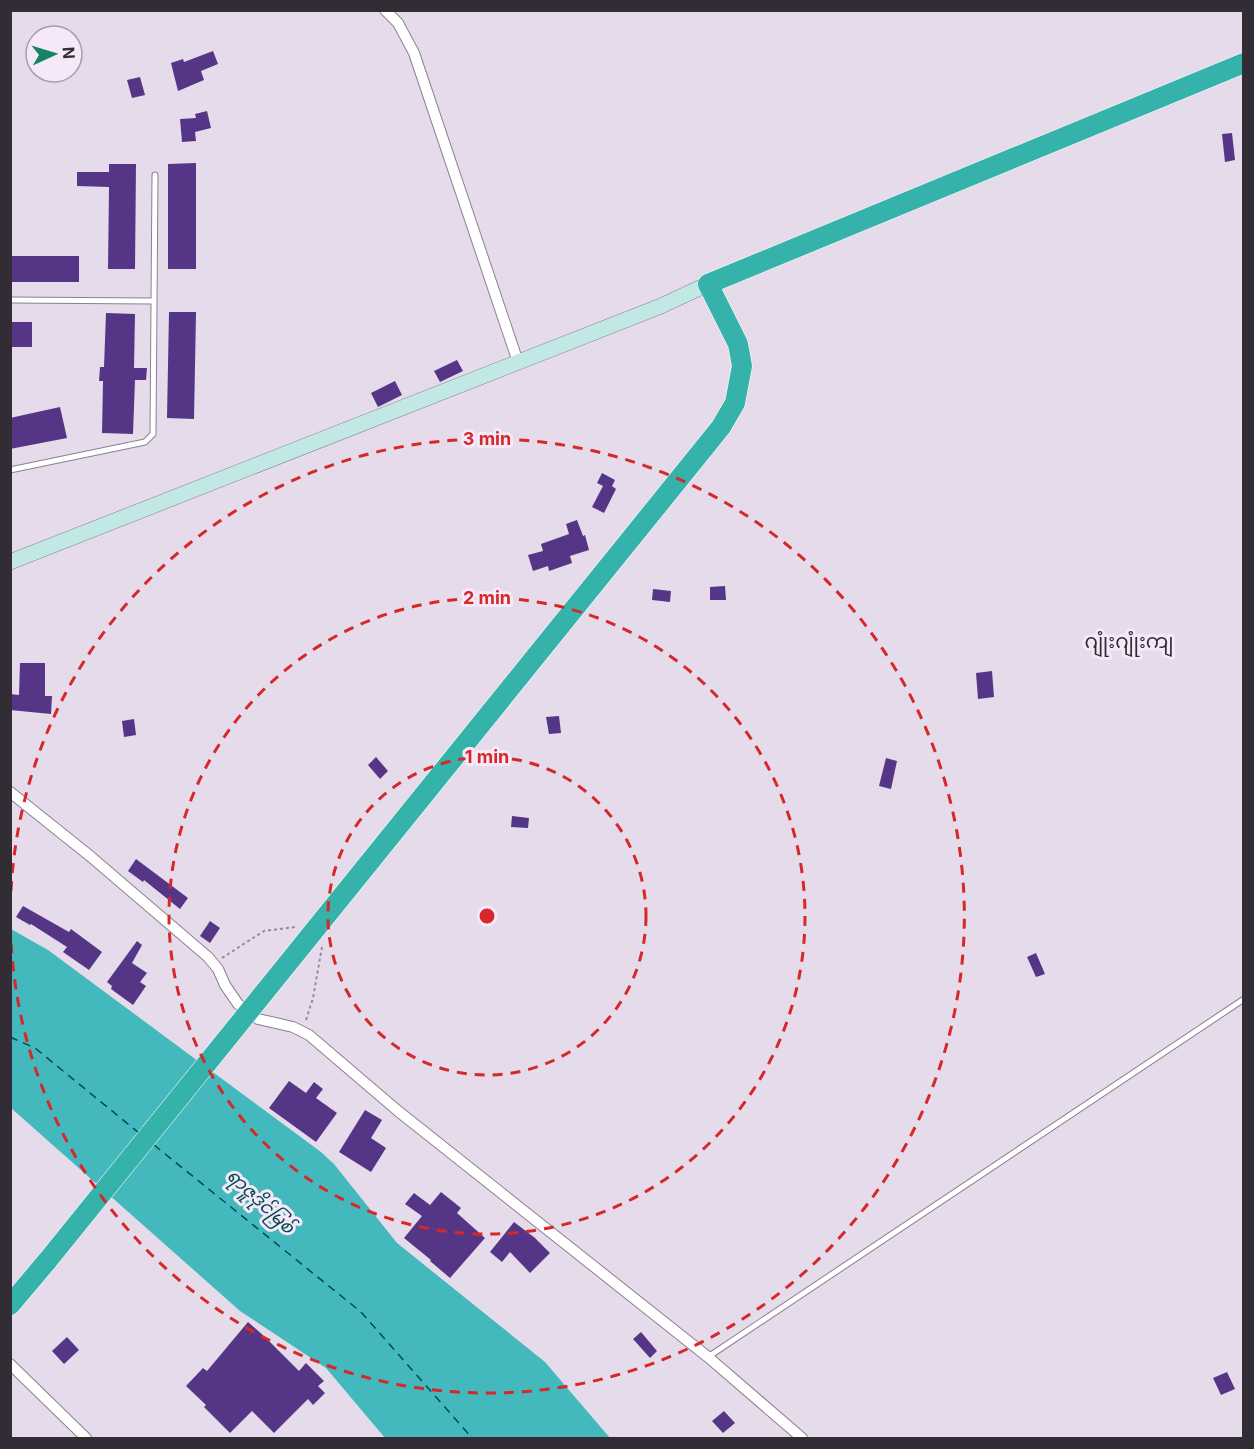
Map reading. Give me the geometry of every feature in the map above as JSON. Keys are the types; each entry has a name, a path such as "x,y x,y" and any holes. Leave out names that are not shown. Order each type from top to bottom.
{"highway":[{"path":"10,1305 722,428 735,403 742,366 738,344 708,284 1244,63"}],"main road":[{"path":"10,562 661,306 708,284"}],"street":[{"path":"386,10 398,23 414,53 518,362"},
{"path":"10,792 99,863 208,957 218,969 233,998 258,1019 293,1028 309,1035 398,1111 708,1357 802,1438"},
{"path":"10,1364 86,1438"}],"lane":[{"path":"10,470 145,442 153,434 155,175"},
{"path":"10,300 153,301"},
{"path":"708,1357 1244,999"}],"path":[{"path":"214,964 264,931 308,925 318,926 322,942 321,955 314,998 302,1032"}],"water":[{"name":"ရာဇူဒိုင်မြစ်","path":"11,929 48,950 321,1152 334,1164 397,1243 545,1362 610,1438 385,1438 326,1368 240,1311 11,1108"}],"building":[{"path":"213,51 218,64 201,71 204,80 178,91 171,63 183,59 184,62"},
{"path":"140,77 145,95 132,98 127,80"},
{"path":"207,111 211,128 195,132 196,141 182,142 180,119 196,118 195,114"},
{"path":"1232,133 1235,160 1225,162 1222,134"},
{"path":"196,163 196,269 168,269 168,164"},
{"path":"109,164 136,164 135,269 108,269 109,187 77,186 77,172 109,172"},
{"path":"10,256 79,256 79,282 10,282"},
{"path":"169,312 196,312 194,419 167,418"},
{"path":"106,313 135,314 134,368 147,368 146,380 135,380 133,434 102,433 103,381 99,381 100,367 104,367"},
{"path":"10,322 32,322 32,347 10,347"},
{"path":"457,360 463,371 440,382 434,371"},
{"path":"395,381 402,395 378,407 371,393"},
{"path":"60,407 67,438 10,449 10,418"},
{"path":"602,473 615,480 612,486 616,489 604,513 592,507 603,486 597,483"},
{"path":"577,520 583,536 585,535 589,550 570,556 572,563 549,571 548,566 533,571 528,555 543,551 541,544 569,534 566,524"},
{"path":"725,586 726,600 710,600 710,587"},
{"path":"653,589 671,591 670,602 652,600"},
{"path":"20,663 45,663 45,696 52,696 51,714 10,710 10,694 19,695"},
{"path":"992,671 994,697 978,699 976,673"},
{"path":"559,716 561,733 549,734 546,717"},
{"path":"134,719 136,735 124,737 122,721"},
{"path":"376,757 388,771 380,779 368,765"},
{"path":"886,758 897,761 891,789 879,786"},
{"path":"512,816 529,818 528,828 511,827"},
{"path":"136,859 188,898 180,909 144,880 143,882 128,871"},
{"path":"23,906 69,932 71,929 102,952 89,970 63,952 67,947 16,917"},
{"path":"210,921 220,928 210,943 200,936"},
{"path":"137,941 142,945 132,963 147,973 140,982 146,986 133,1005 111,989 112,986 107,982"},
{"path":"1036,953 1045,974 1036,977 1027,957"},
{"path":"289,1081 306,1093 314,1082 323,1089 316,1098 337,1113 316,1142 269,1108"},
{"path":"365,1110 382,1120 371,1138 386,1148 371,1172 339,1152"},
{"path":"441,1192 461,1208 457,1213 485,1238 450,1278 404,1238 422,1216 405,1204 414,1193 430,1205"},
{"path":"514,1222 550,1253 530,1273 510,1252 502,1262 490,1252"},
{"path":"248,1322 299,1371 306,1363 324,1381 318,1386 325,1393 313,1405 308,1399 274,1433 252,1411 230,1433 186,1386 203,1368 207,1371"},
{"path":"641,1332 657,1351 650,1358 633,1339"},
{"path":"67,1337 79,1350 64,1364 52,1351"},
{"path":"1227,1372 1235,1389 1221,1395 1213,1378"},
{"path":"724,1411 735,1423 723,1433 712,1421"}],"ferry route":[{"path":"10,1037 35,1048 139,1133"},
{"path":"154,1145 361,1312 472,1438"}],"district":[{"name":"ဂျုံးဂျုံးကျ","path":"1129,641"}]}
